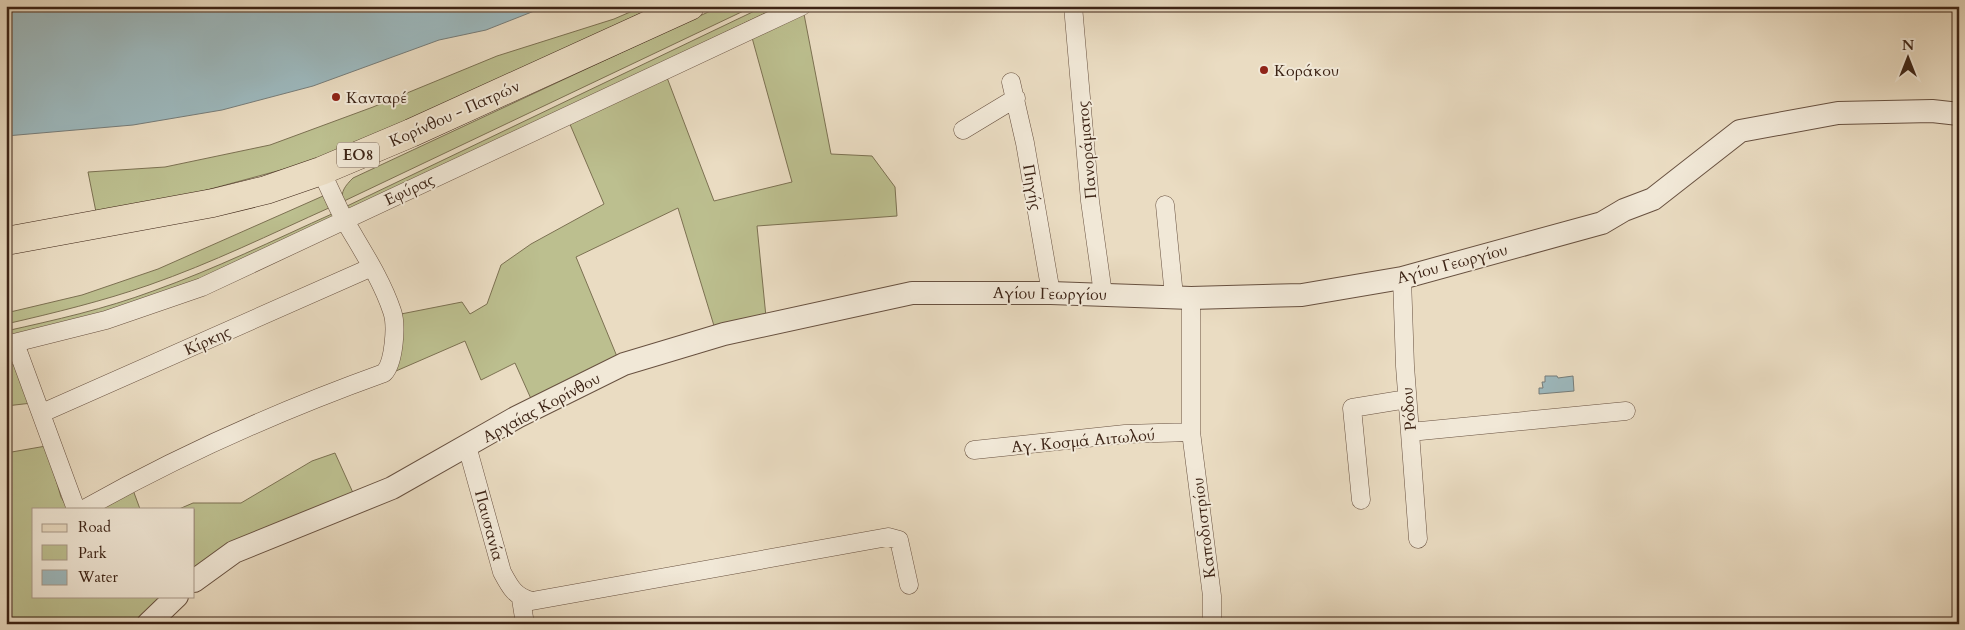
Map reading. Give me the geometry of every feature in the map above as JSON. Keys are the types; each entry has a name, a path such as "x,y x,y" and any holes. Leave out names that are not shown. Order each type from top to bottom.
{"main road":[{"name":"Κορίνθου - Πατρών","path":"6,241 213,203 266,190 321,171 411,133 690,6"}],"street":[{"name":"Εφύρας","path":"11,344 106,320 202,287 802,6"},
{"name":"Πανοράματος","path":"1073,6 1090,201 1103,294"},
{"name":"Πηγής","path":"963,130 1014,90 1051,293"},
{"name":"Αγίου Γεωργίου","path":"912,293 1051,293 1182,297 1302,295 1402,278 1602,223 1624,210 1653,199 1740,131 1838,113 1932,111 1959,114"},
{"path":"86,508 139,478 204,447 275,415 384,374 390,367 395,324 393,313 372,267 345,220 321,171"},
{"name":"Καποδιστρίου","path":"1165,206 1182,297 1191,432 1212,596 1212,624"},
{"name":"Κίρκης","path":"42,413 372,267"},
{"name":"Ρόδου","path":"1402,278 1407,399 1418,539"},
{"name":"Αρχαίας Κορίνθου","path":"195,580 234,552 392,488 517,417 637,359 724,334 912,293"},
{"path":"11,344 42,413 76,508"},
{"path":"1361,500 1352,408 1407,399"},
{"path":"1410,432 1626,411"},
{"name":"Αγ. Κοσμά Αιτωλού","path":"974,450 1125,434 1191,432"},
{"name":"Παυσανία","path":"467,446 502,572 512,591 522,599"},
{"path":"525,624 522,599 532,602 888,537 899,540 909,586"},
{"path":"148,624 175,598"}],"green space":[{"path":"644,6 656,6 409,124 318,160 166,201 96,212 88,172 165,167 270,145 373,107 497,56 614,19"},
{"path":"721,6 754,6 342,202 344,189 353,178"},
{"path":"765,6 780,6 355,210 348,210 345,207"},
{"path":"803,9 831,154 872,156 895,187 897,216 757,226 766,317 715,329 678,208 576,257 618,359 532,401 515,363 481,380 465,341 396,371 401,314 462,302 470,314 487,304 501,265 531,244 604,204 569,122 666,75 714,201 792,182 751,34"},
{"path":"323,196 331,207 196,267 114,296 6,324 6,313 82,295 158,269"},
{"path":"334,213 331,221 226,270 153,298 6,339 6,331 98,309 176,282 244,254"},
{"path":"6,359 18,369 32,403 6,406"},
{"path":"46,446 61,497 67,508 32,508 32,598 164,598 134,624 6,624 6,453"},
{"path":"335,453 354,495 195,570 195,508 181,508 193,503 241,503 312,461"},
{"path":"133,490 140,508 102,508"}],"water":[{"path":"6,6 547,6 486,30 439,40 313,86 222,110 133,125 6,136"},
{"path":"1545,376 1557,376 1558,378 1573,376 1574,391 1539,394 1539,388 1543,388 1542,382 1545,382"}],"place":[{"name":"Κοράκου","path":"1264,70"},
{"name":"Κανταρέ","path":"336,97"}]}
